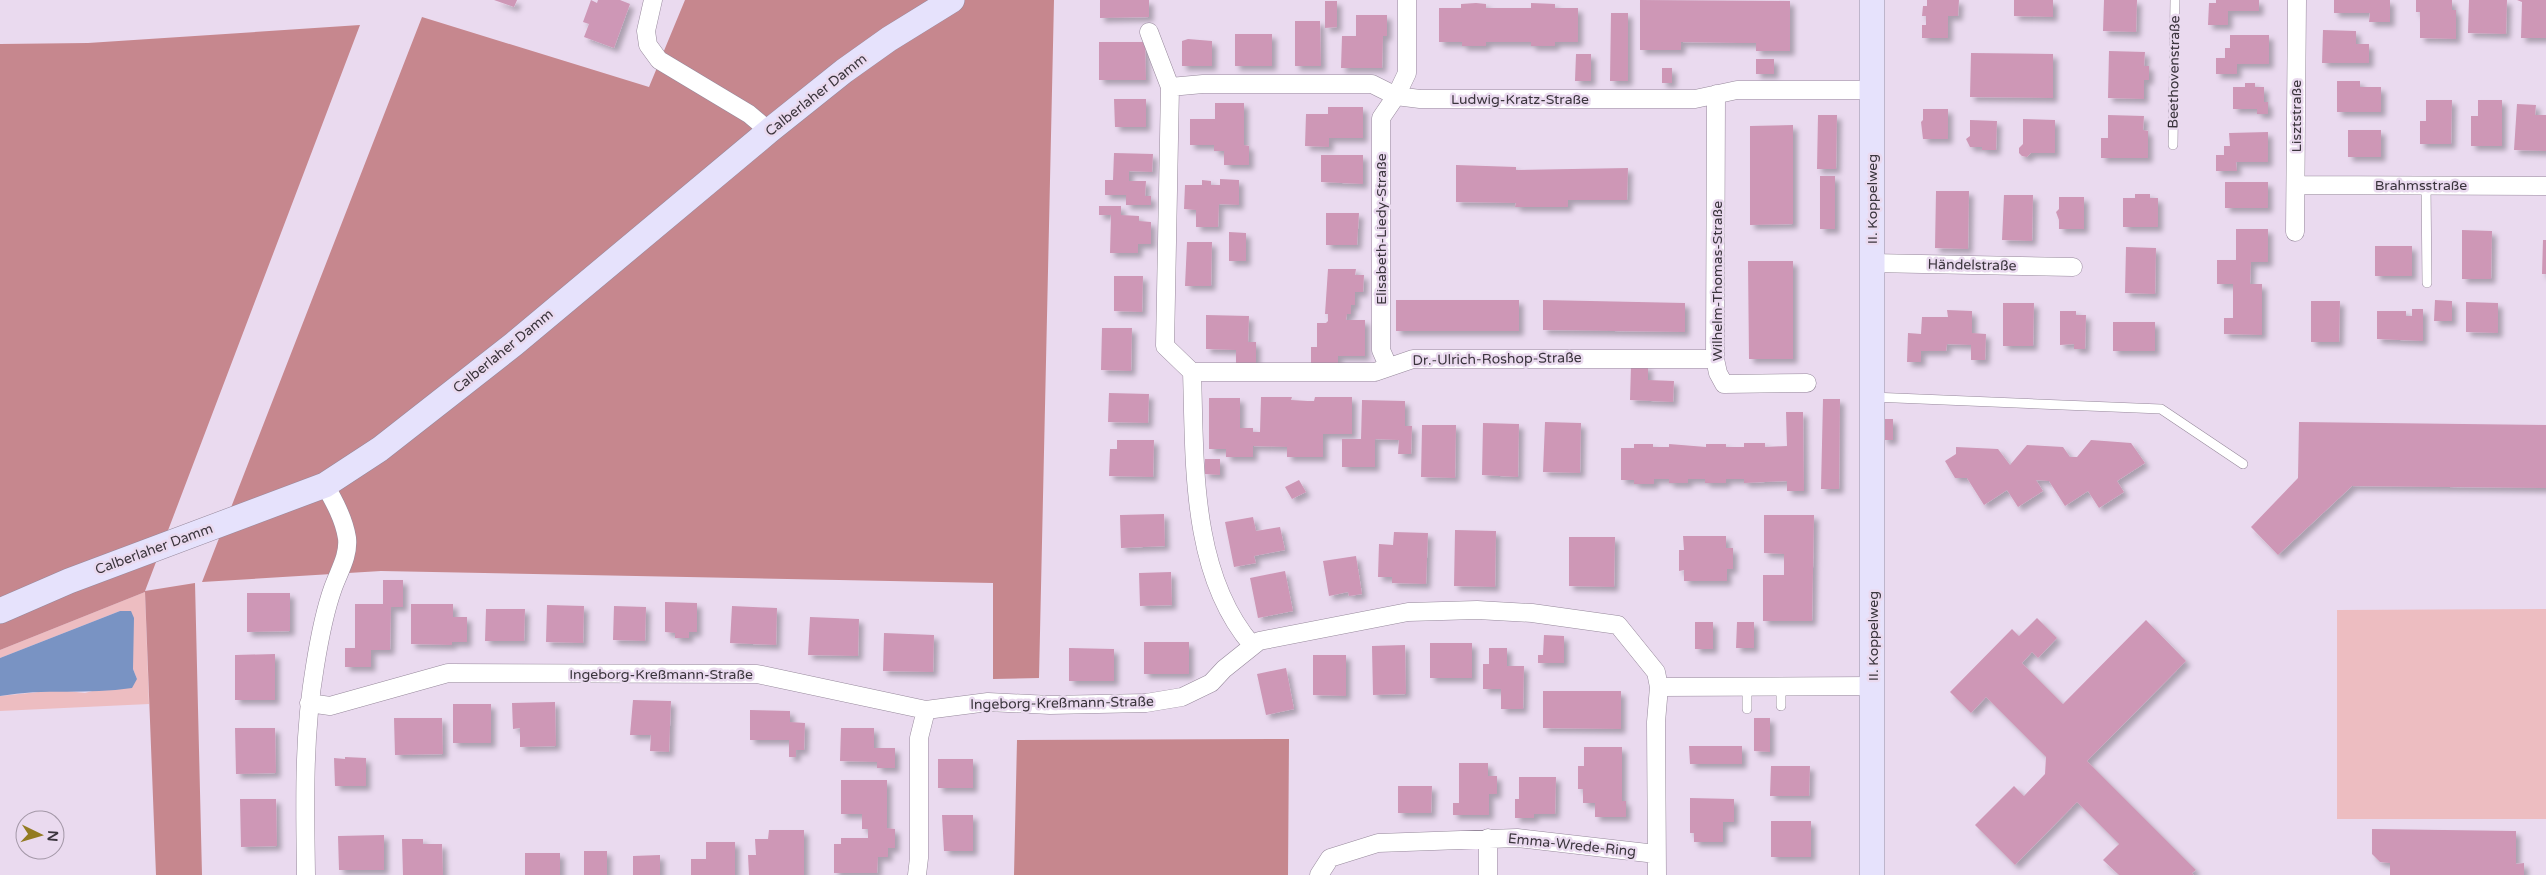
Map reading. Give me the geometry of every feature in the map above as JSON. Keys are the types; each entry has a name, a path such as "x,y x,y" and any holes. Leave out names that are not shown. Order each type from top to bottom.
{"street":[{"path":"653,0 646,30 648,45 659,60 749,114 769,131"},
{"name":"Calberlaher Damm","path":"0,611 69,581 325,485 380,449 514,344 769,131 889,39 952,0"},
{"name":"Elisabeth-Liedy-Straße","path":"1388,366 1380,350 1381,118 1396,96 1407,73 1407,0"},
{"name":"II. Koppelweg","path":"1872,0 1872,875"},
{"name":"Lisztstraße","path":"2295,232 2297,0"},
{"path":"1149,32 1170,87 1165,346 1192,372 1196,490 1199,518 1211,566 1237,627 1252,645"},
{"name":"Ludwig-Kratz-Straße","path":"1170,87 1203,84 1372,84 1396,96 1420,99 1695,99 1737,90 1872,90"},
{"name":"Wilhelm-Thomas-Straße","path":"1716,94 1715,359 1718,372 1724,384 1807,383"},
{"name":"Brahmsstraße","path":"2296,185 2546,186"},
{"name":"Händelstraße","path":"1872,264 2073,267"},
{"name":"Dr.-Ulrich-Roshop-Straße","path":"1192,372 1375,372 1413,359 1715,359"},
{"path":"306,875 305,746 309,703 323,623 332,589 343,566 346,550 346,538 342,522 325,485"},
{"name":"Ingeborg-Kreßmann-Straße","path":"309,703 330,706 448,673 757,674 926,710 988,702 1050,705 1146,703 1182,697 1211,684 1252,645 1259,641 1408,612 1477,610 1532,613 1618,625 1656,672 1659,687"},
{"path":"1659,687 1873,686"},
{"name":"Emma-Wrede-Ring","path":"1657,875 1656,722 1659,687"},
{"path":"917,875 919,858 919,738 926,710"},
{"name":"Emma-Wrede-Ring","path":"1488,838 1488,875"},
{"name":"Emma-Wrede-Ring","path":"1319,875 1330,858 1378,843 1517,838 1656,854"}],"lane":[{"name":"Beethovenstraße","path":"2173,145 2175,0"},
{"path":"2426,185 2427,283"},
{"path":"1872,397 2161,409 2242,464"},
{"path":"1747,687 1747,709"},
{"path":"1781,687 1781,706"}],"shaded area":[{"path":"685,0 1054,0 1039,678 993,679 993,583 381,571 202,582 422,17 649,87"},
{"path":"360,25 145,591 195,583 202,875 156,875 145,592 0,650 0,44 88,43"},
{"path":"145,592 149,704 0,711 0,696 58,690 85,693 137,679 120,611 0,658 0,650"},
{"path":"2546,609 2546,819 2337,819 2337,610"},
{"path":"1289,739 1288,875 1014,875 1017,740"}],"water":[{"path":"120,611 131,611 134,618 133,669 137,679 132,688 99,691 33,692 0,696 0,658"}],"building":[{"path":"494,0 517,0 514,7"},
{"path":"591,0 597,3 598,0 620,0 630,4 614,48 584,37 589,24 583,22"},
{"path":"1100,0 1149,0 1149,17 1100,18"},
{"path":"1640,0 1790,1 1790,51 1756,51 1756,43 1681,42 1681,50 1640,50"},
{"path":"1927,0 1959,0 1958,16 1948,16 1948,38 1922,38 1922,25 1926,25 1926,16 1922,16 1923,6 1927,6"},
{"path":"2014,0 2053,0 2053,17 2014,16"},
{"path":"2104,0 2137,0 2136,32 2103,31"},
{"path":"2216,0 2259,0 2259,11 2228,11 2228,25 2208,25 2209,3 2216,3"},
{"path":"2334,0 2390,0 2390,22 2369,22 2370,13 2334,13"},
{"path":"2416,0 2452,0 2452,10 2456,10 2456,39 2420,38 2420,12 2416,12"},
{"path":"2469,0 2507,0 2506,34 2468,33"},
{"path":"2517,0 2546,0 2546,38 2521,38 2522,2"},
{"path":"1325,1 1337,1 1337,27 1325,28"},
{"path":"1531,3 1555,4 1555,8 1578,8 1578,42 1555,42 1555,46 1531,46 1531,42 1486,42 1486,46 1462,46 1462,42 1439,42 1439,8 1461,8 1461,4 1486,4 1486,8 1531,8"},
{"path":"1611,13 1628,13 1628,81 1610,81"},
{"path":"1356,15 1387,15 1387,36 1383,36 1382,68 1341,68 1342,36 1356,36"},
{"path":"1295,21 1320,21 1321,66 1295,66"},
{"path":"2323,30 2356,31 2356,44 2369,44 2369,63 2322,63"},
{"path":"1235,34 1272,34 1272,66 1235,66"},
{"path":"2230,35 2269,35 2269,64 2237,64 2237,74 2216,74 2216,58 2225,58 2225,48 2230,48"},
{"path":"1188,39 1212,41 1212,66 1182,66 1182,41"},
{"path":"1099,42 1145,42 1146,80 1099,80"},
{"path":"2109,51 2145,52 2144,66 2149,66 2149,80 2144,80 2144,99 2108,98"},
{"path":"1971,53 2053,54 2053,98 1970,97"},
{"path":"1576,54 1591,54 1591,81 1575,81"},
{"path":"1756,59 1774,59 1774,74 1756,74"},
{"path":"1662,68 1672,68 1672,83 1662,83"},
{"path":"2337,81 2360,81 2360,87 2381,87 2381,112 2337,112"},
{"path":"2245,83 2255,83 2255,87 2264,87 2264,102 2268,102 2268,114 2257,114 2257,109 2233,109 2233,87 2245,87"},
{"path":"1114,99 1146,99 1146,127 1115,127"},
{"path":"2426,100 2452,100 2451,144 2420,144 2420,121 2426,121"},
{"path":"2478,100 2502,100 2502,146 2471,146 2471,116 2478,116"},
{"path":"1215,103 1244,103 1244,145 1249,146 1249,165 1224,165 1224,151 1214,151 1214,145 1190,145 1190,119 1215,119"},
{"path":"2517,104 2536,105 2535,115 2546,115 2546,151 2514,150"},
{"path":"1328,107 1363,107 1363,138 1329,138 1329,147 1305,146 1306,114 1328,114"},
{"path":"1923,109 1948,109 1948,139 1923,139 1921,122 1923,120"},
{"path":"1818,115 1837,115 1836,169 1817,169"},
{"path":"2108,115 2144,116 2143,130 2148,131 2148,158 2101,158 2101,138 2108,138"},
{"path":"2023,119 2055,120 2055,153 2031,153 2027,157 2019,153 2019,148 2023,144"},
{"path":"1970,120 1997,121 1996,150 1982,150 1982,147 1970,147 1966,139 1970,136"},
{"path":"1793,125 1793,224 1750,225 1750,126"},
{"path":"2348,130 2381,130 2381,157 2348,157"},
{"path":"2268,132 2268,162 2236,162 2237,171 2216,171 2216,155 2224,155 2224,146 2230,146 2229,133"},
{"path":"1114,153 1153,154 1152,172 1129,171 1129,181 1146,181 1145,196 1151,196 1151,205 1126,205 1126,195 1105,195 1105,180 1113,180"},
{"path":"1321,155 1363,155 1363,184 1321,182"},
{"path":"1456,165 1516,167 1516,170 1628,168 1627,200 1568,200 1568,207 1515,207 1516,203 1456,202"},
{"path":"1820,176 1835,176 1835,229 1820,229"},
{"path":"1220,179 1239,180 1239,205 1219,204 1218,227 1196,227 1196,210 1184,209 1185,185 1202,185 1202,180 1211,181 1211,185 1220,185"},
{"path":"2225,182 2268,182 2268,208 2225,208"},
{"path":"1936,191 1969,191 1968,249 1935,248"},
{"path":"2135,194 2150,194 2150,198 2158,198 2158,227 2123,227 2123,198 2135,198"},
{"path":"2004,195 2033,195 2032,241 2002,240"},
{"path":"2059,197 2084,197 2084,229 2059,229 2059,220 2056,212 2059,209"},
{"path":"1099,206 1121,206 1121,215 1139,216 1139,221 1151,222 1151,244 1138,244 1138,253 1110,253 1111,215 1099,215"},
{"path":"1326,213 1359,213 1357,245 1326,245"},
{"path":"2236,229 2268,229 2268,262 2251,262 2250,284 2262,284 2262,335 2224,334 2224,318 2233,318 2233,284 2217,284 2217,260 2236,260"},
{"path":"2462,230 2492,231 2491,279 2462,279"},
{"path":"1229,232 1246,233 1246,261 1229,261"},
{"path":"2543,240 2546,240 2546,274 2542,274"},
{"path":"1187,242 1212,242 1211,286 1185,286"},
{"path":"2375,246 2412,246 2412,276 2375,276"},
{"path":"2126,247 2156,248 2155,294 2125,293"},
{"path":"1748,261 1793,261 1793,359 1749,359"},
{"path":"1328,269 1356,269 1355,275 1364,275 1363,292 1355,292 1355,305 1351,305 1351,314 1347,314 1346,320 1365,320 1365,356 1338,356 1338,366 1311,366 1311,347 1317,347 1317,323 1326,323 1328,321 1328,314 1325,314"},
{"path":"1114,276 1143,276 1142,312 1114,311"},
{"path":"1396,300 1519,300 1519,331 1396,331"},
{"path":"1543,300 1685,303 1685,332 1543,330"},
{"path":"2435,300 2452,301 2452,321 2434,321"},
{"path":"2311,301 2340,301 2339,342 2311,342"},
{"path":"2466,302 2498,303 2498,333 2466,332"},
{"path":"2003,303 2034,303 2033,346 2003,346"},
{"path":"2412,309 2423,309 2423,341 2377,339 2377,311 2406,311 2406,316 2412,316"},
{"path":"1947,310 1972,311 1972,333 1986,334 1985,360 1971,360 1971,345 1947,344 1946,351 1921,351 1921,362 1907,362 1908,333 1921,334 1922,317 1948,317"},
{"path":"2060,311 2076,311 2076,315 2086,315 2085,349 2074,349 2074,344 2060,345"},
{"path":"1206,315 1249,316 1248,342 1256,342 1256,363 1236,363 1236,350 1206,349"},
{"path":"2113,322 2155,322 2155,351 2113,351"},
{"path":"1102,328 1132,328 1131,371 1101,370"},
{"path":"1631,366 1648,366 1648,380 1674,381 1673,402 1630,400"},
{"path":"1109,393 1149,394 1148,423 1108,422"},
{"path":"1261,397 1292,397 1291,400 1314,401 1315,397 1352,397 1352,434 1323,434 1323,457 1287,457 1287,447 1253,446 1253,457 1226,457 1226,449 1209,449 1209,398 1240,398 1240,428 1253,428 1253,432 1260,432"},
{"path":"1823,399 1840,399 1839,489 1821,489"},
{"path":"1362,400 1405,401 1405,426 1412,426 1411,454 1398,454 1399,440 1375,439 1375,467 1342,467 1342,439 1361,439"},
{"path":"1786,412 1803,412 1804,491 1787,491 1787,481 1744,483 1744,479 1726,479 1726,483 1705,483 1705,479 1688,479 1688,483 1669,483 1669,479 1654,479 1654,484 1634,484 1634,480 1621,480 1621,448 1634,448 1634,444 1653,444 1653,447 1669,447 1669,444 1706,447 1706,444 1726,444 1726,447 1744,447 1744,443 1765,443 1765,447 1787,446"},
{"path":"1883,419 1893,419 1893,440 1883,440"},
{"path":"1545,422 1581,423 1580,473 1543,472"},
{"path":"2299,422 2546,425 2546,488 2352,486 2278,555 2251,527 2298,478"},
{"path":"1483,423 1519,424 1518,477 1482,475"},
{"path":"1422,425 1456,425 1455,478 1421,477"},
{"path":"1117,440 1154,440 1153,477 1109,476 1110,449 1117,449"},
{"path":"2091,440 2131,443 2145,463 2117,481 2124,492 2099,508 2088,491 2065,506 2049,481 2036,480 2043,491 2018,507 2007,490 1984,505 1967,478 1955,478 1945,461 1956,454 1956,447 1998,449 2010,465 2027,445 2063,447 2070,457 2077,457"},
{"path":"1205,459 1220,459 1220,475 1204,474"},
{"path":"1299,480 1306,492 1292,499 1285,487"},
{"path":"1164,514 1165,546 1121,548 1120,515"},
{"path":"1764,515 1814,515 1812,621 1763,621 1763,575 1784,575 1784,554 1764,553"},
{"path":"1253,517 1256,531 1280,527 1285,550 1254,556 1256,563 1234,567 1225,522"},
{"path":"1455,530 1496,531 1495,587 1454,586"},
{"path":"1394,532 1428,533 1426,584 1392,583 1392,577 1378,577 1379,544 1393,545"},
{"path":"1683,536 1726,536 1726,548 1733,548 1733,569 1727,569 1727,581 1684,581 1684,570 1679,571 1679,550 1684,550"},
{"path":"1569,537 1615,537 1614,587 1569,586"},
{"path":"1356,556 1362,594 1349,596 1348,592 1329,596 1323,561"},
{"path":"1285,571 1293,611 1258,618 1250,578"},
{"path":"1171,572 1172,605 1140,606 1139,573"},
{"path":"383,580 403,580 403,607 391,607 390,650 371,650 371,667 345,667 345,648 355,648 355,604 383,604"},
{"path":"247,593 290,593 290,631 247,632"},
{"path":"665,602 697,603 697,632 689,632 689,638 675,638 675,633 665,632"},
{"path":"411,604 453,604 453,617 467,617 467,642 452,642 452,645 411,644"},
{"path":"547,605 584,606 583,643 546,642"},
{"path":"614,606 646,607 645,641 613,640"},
{"path":"732,606 777,608 776,645 730,643"},
{"path":"486,609 525,609 524,641 485,641"},
{"path":"810,617 859,619 858,656 808,655"},
{"path":"2037,618 2057,638 2038,658 2032,652 2022,663 2063,704 2146,620 2186,661 2087,761 2196,870 2192,873 2194,875 2119,875 2103,860 2119,844 2077,802 2015,865 1975,825 2014,786 2024,796 2045,774 2046,757 1986,697 1971,713 1950,692 2012,629 2019,636"},
{"path":"1695,622 1713,622 1713,649 1695,649"},
{"path":"1737,622 1754,622 1754,648 1736,648"},
{"path":"884,633 934,635 933,672 883,671"},
{"path":"1544,635 1564,636 1564,663 1538,663 1538,655 1543,655"},
{"path":"1144,642 1189,642 1189,674 1144,674"},
{"path":"1430,643 1472,643 1472,678 1430,678"},
{"path":"1405,645 1406,694 1373,695 1372,646"},
{"path":"1069,648 1114,649 1114,681 1069,681"},
{"path":"1489,648 1507,648 1507,666 1524,666 1523,709 1501,709 1501,689 1483,689 1483,664 1489,664"},
{"path":"275,654 275,700 235,700 235,655"},
{"path":"1313,655 1346,655 1346,696 1313,695"},
{"path":"1286,668 1294,709 1266,715 1257,674"},
{"path":"1543,691 1621,691 1621,729 1543,728"},
{"path":"633,700 671,701 669,752 650,751 651,735 630,735"},
{"path":"555,702 556,746 520,747 520,728 513,729 512,703"},
{"path":"453,704 491,704 491,743 453,743"},
{"path":"750,710 790,711 790,722 805,723 804,750 796,750 796,757 789,757 789,740 750,740"},
{"path":"394,718 442,718 443,754 395,755"},
{"path":"1754,718 1770,718 1770,752 1754,751"},
{"path":"235,728 275,728 276,773 236,774"},
{"path":"841,728 874,728 874,748 895,748 895,768 877,768 877,762 840,761"},
{"path":"1689,746 1742,746 1742,764 1690,764"},
{"path":"1584,747 1622,747 1622,801 1626,801 1626,817 1595,817 1595,803 1583,803 1583,789 1578,789 1578,766 1584,766"},
{"path":"345,757 366,758 366,786 335,786 334,758 345,759"},
{"path":"938,759 973,759 973,788 938,788"},
{"path":"1459,763 1488,763 1488,776 1497,776 1497,794 1489,794 1489,815 1453,815 1453,803 1459,803"},
{"path":"1771,766 1810,766 1809,796 1770,796"},
{"path":"1519,777 1556,777 1555,814 1534,814 1534,818 1515,818 1515,799 1519,799"},
{"path":"841,780 887,780 887,828 895,829 895,848 888,848 888,857 878,857 877,873 834,873 834,844 841,844 841,838 868,838 868,829 862,829 862,814 841,814"},
{"path":"1398,786 1432,786 1431,813 1398,813"},
{"path":"1690,798 1734,799 1734,822 1723,822 1723,842 1694,842 1694,833 1690,833"},
{"path":"240,799 276,799 277,846 241,847"},
{"path":"942,815 973,815 973,851 944,851"},
{"path":"1771,821 1811,821 1811,857 1771,857"},
{"path":"2372,829 2516,831 2516,864 2524,863 2524,875 2390,875 2390,863 2380,862 2372,854"},
{"path":"769,830 804,830 804,875 749,875 748,855 756,855 755,839 768,839"},
{"path":"384,835 384,870 339,870 338,836"},
{"path":"402,839 423,839 423,844 442,844 443,875 403,875"},
{"path":"706,842 735,842 735,875 691,875 691,859 706,859"},
{"path":"584,851 607,851 607,875 584,875"},
{"path":"525,853 560,853 560,875 525,875"},
{"path":"660,855 660,875 633,875 633,856"}]}
